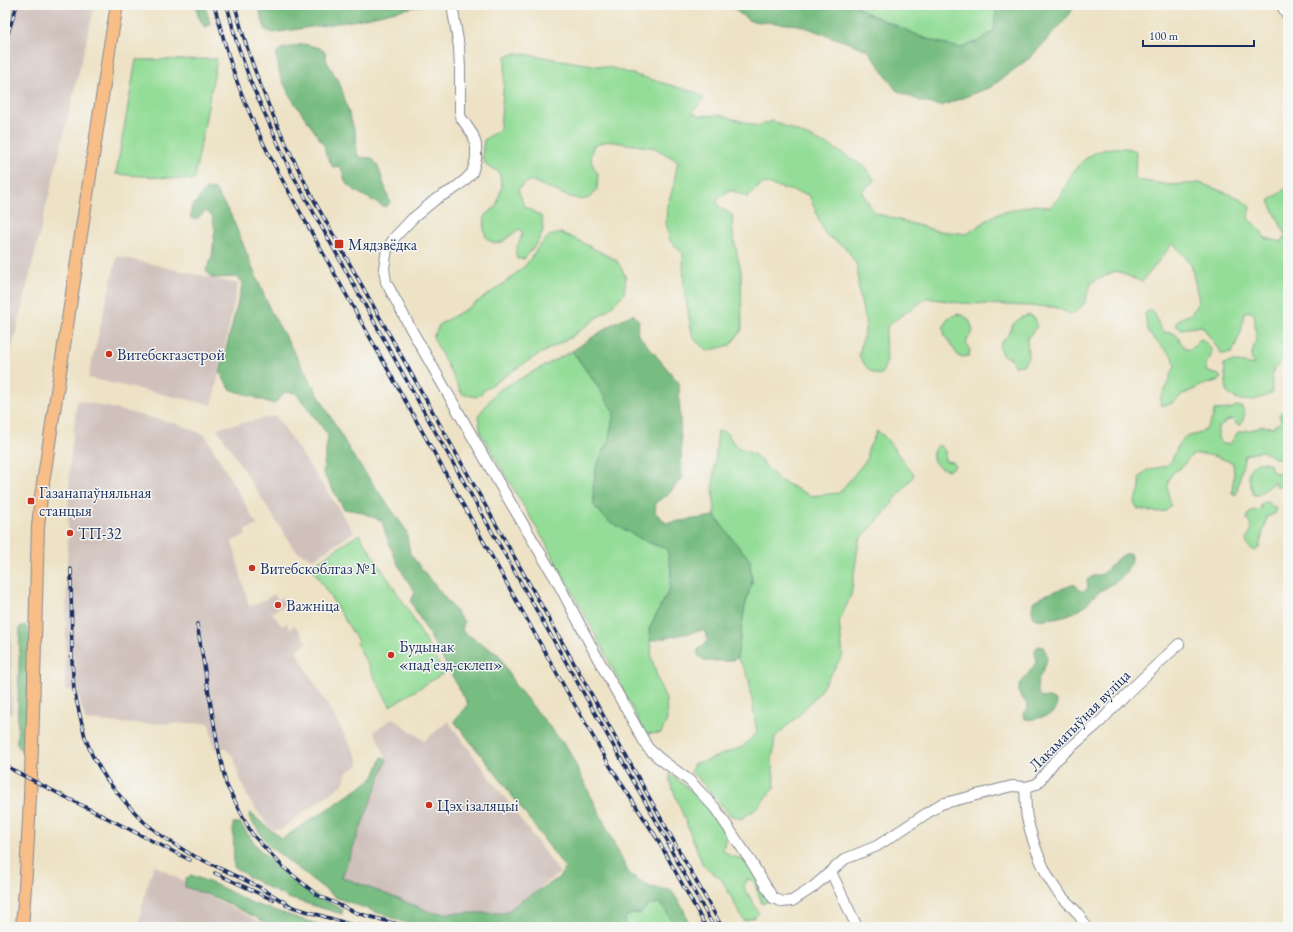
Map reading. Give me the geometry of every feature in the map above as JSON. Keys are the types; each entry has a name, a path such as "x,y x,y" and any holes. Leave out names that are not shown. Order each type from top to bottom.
{"main road":[{"path":"22,927 27,868 33,724 38,527 41,496 117,5"}],"street":[{"path":"452,5 459,47 460,116 473,135 476,145 476,159 472,173 464,181 454,190 436,199 412,218 395,237 387,249 384,268 386,282 411,329 500,485 557,580 597,657 648,748 658,758 690,781 715,808 750,860 773,898 783,902 792,901 812,888 845,859 877,846 940,804 1012,786 1025,787"},
{"path":"1281,5 1288,16"},
{"name":"Лакаматыўная вуліца","path":"1086,927 1083,919 1062,897 1049,879 1036,849 1027,816 1025,787 1037,784 1054,762 1100,722 1125,695 1179,644"},
{"path":"831,872 857,927"}],"shaded area":[{"path":"5,5 95,5 5,377"},
{"name":"Витебскгазстрой","path":"117,256 238,284 212,405 88,378"},
{"path":"77,400 178,424 205,435 257,525 245,530 246,535 232,541 249,606 257,604 274,594 278,600 283,597 287,603 272,613 282,626 287,623 289,629 295,625 307,642 296,651 358,758 359,765 347,772 343,784 280,830 271,829 249,800 239,777 234,757 224,747 214,748 209,723 133,724 85,720 77,690 66,690 65,688 70,463"},
{"path":"276,416 354,532 314,559 298,552 292,546 217,428"},
{"path":"11,631 12,714 5,712 5,632"},
{"path":"393,718 424,741 448,721 560,873 506,913 434,913 342,877 387,759 374,731"},
{"path":"154,865 207,895 270,927 138,927 146,889"}],"green space":[{"path":"196,5 205,5 210,24 207,27 204,26 198,16"},
{"path":"258,5 423,5 357,20 273,33 266,30"},
{"path":"734,5 854,5 869,14 927,39 959,48 977,42 994,31 996,9 994,5 1076,5 1065,20 1032,56 991,87 941,106 920,101 896,90 868,50 799,25 750,21 735,10"},
{"path":"854,5 994,5 996,9 994,31 977,42 959,48 927,39 869,14"},
{"path":"304,44 320,48 325,52 327,62 340,84 356,136 357,153 359,157 372,158 378,166 390,203 385,207 357,192 345,182 343,172 339,166 333,167 326,154 324,145 290,96 280,75 276,54 281,49"},
{"path":"517,53 612,68 697,93 704,99 692,112 700,116 721,115 757,126 773,121 830,146 865,167 875,181 861,191 875,213 938,231 967,234 996,214 1034,205 1050,207 1061,195 1073,173 1083,161 1097,152 1112,148 1136,151 1135,177 1137,180 1171,185 1200,183 1239,198 1250,207 1248,219 1259,228 1265,238 1281,242 1286,236 1269,201 1288,187 1288,321 1285,322 1287,356 1282,360 1274,372 1272,393 1254,400 1244,400 1233,397 1227,393 1224,364 1235,362 1254,365 1251,357 1256,339 1254,313 1245,311 1241,332 1232,353 1222,354 1202,326 1181,329 1175,325 1179,319 1191,314 1199,301 1191,264 1173,243 1142,282 1116,271 1092,282 1084,304 1073,315 1054,307 961,303 927,298 888,325 885,337 887,361 881,375 873,373 867,368 859,355 866,325 859,293 857,265 846,248 825,234 809,195 763,183 747,197 730,190 717,199 718,206 732,215 733,235 741,272 742,330 730,345 707,351 693,338 684,290 683,253 670,241 666,222 667,206 673,188 678,161 655,148 608,141 593,146 591,161 598,174 597,189 589,198 582,200 567,196 530,180 518,189 524,206 542,217 543,231 537,243 524,259 517,259 516,255 522,235 522,231 519,229 502,242 494,243 487,239 484,231 485,215 496,207 502,186 499,172 487,166 482,157 484,140 500,129 506,56"},
{"path":"217,59 194,180 116,174 136,60"},
{"path":"206,189 215,190 231,215 270,310 353,456 406,530 410,554 464,622 462,631 499,655 515,685 568,749 629,874 650,887 671,890 683,908 690,927 676,927 666,911 658,903 647,906 641,913 628,915 625,919 625,927 437,927 406,923 335,897 269,846 249,817 250,813 282,839 374,777 382,757 387,759 342,877 434,913 505,913 521,901 559,878 565,868 500,779 454,721 468,704 411,602 415,591 395,558 382,521 358,511 344,509 323,473 328,435 296,393 285,392 274,404 230,389 220,373 243,282 237,277 212,278 206,270 212,257 215,229 212,216 206,211 196,219 191,218 191,208"},
{"path":"561,233 576,239 617,261 626,277 624,294 608,310 571,337 531,359 487,388 477,397 462,394 433,337 440,324 468,308 506,282 526,265 539,246 549,236"},
{"path":"1152,310 1163,332 1177,335 1181,343 1188,350 1195,346 1197,341 1202,339 1209,346 1212,352 1206,364 1206,371 1219,375 1221,378 1219,381 1186,393 1172,403 1161,405 1160,399 1175,366 1173,357 1152,337 1148,331 1145,313"},
{"path":"633,314 639,321 637,333 679,383 682,477 668,495 656,502 655,512 666,523 715,516 750,560 752,582 745,606 737,658 729,661 705,661 698,655 698,649 708,641 704,630 650,641 649,629 670,588 671,569 667,549 647,542 608,521 594,506 593,487 596,467 608,443 614,412 572,351 614,323"},
{"path":"957,314 968,319 973,331 966,344 970,350 969,356 959,357 945,336 943,328 948,318"},
{"path":"1030,315 1035,318 1037,326 1027,339 1028,358 1023,365 1014,366 1011,358 1002,355 999,347 1001,342 1008,335 1012,325 1022,317"},
{"path":"572,351 614,412 608,443 596,467 647,542 667,549 671,569 670,588 649,629 652,659 666,700 667,720 661,733 645,734 603,649 545,542 481,434 478,416 497,391"},
{"path":"1236,406 1242,407 1245,414 1241,425 1236,424 1234,419 1226,421 1218,428 1218,438 1222,444 1230,444 1238,432 1255,429 1260,426 1273,427 1281,422 1279,414 1283,410 1288,410 1288,453 1283,453 1282,458 1274,458 1262,451 1245,455 1236,495 1232,493 1234,474 1233,463 1218,457 1196,454 1191,456 1181,468 1170,476 1168,488 1171,505 1166,511 1156,512 1138,509 1134,503 1140,488 1139,478 1147,470 1166,466 1172,460 1179,443 1185,437 1198,434 1207,428 1213,417 1214,410 1231,409"},
{"path":"718,431 726,432 736,446 755,455 779,480 811,496 839,493 868,458 867,452 877,431 885,437 914,475 882,516 859,540 851,595 839,622 843,655 818,694 799,715 775,737 772,762 775,787 756,809 741,819 730,815 699,779 691,772 694,763 705,761 742,747 757,733 749,680 744,668 737,658 745,606 752,582 750,560 715,516 713,485"},
{"path":"937,446 941,446 945,451 945,461 953,462 955,466 949,470 941,468 937,465 933,460 933,451"},
{"path":"1264,462 1270,464 1272,471 1276,473 1284,472 1287,475 1286,481 1280,487 1276,486 1274,482 1258,495 1254,495 1249,478 1250,469 1257,463"},
{"path":"1268,502 1271,506 1275,507 1276,513 1267,517 1259,548 1255,551 1248,546 1246,540 1252,529 1247,518 1251,511 1261,509 1261,504"},
{"path":"359,534 405,605 444,673 390,706 356,643 358,641 311,566"},
{"path":"1125,554 1130,554 1132,559 1126,572 1118,580 1094,596 1085,606 1061,617 1035,619 1032,608 1035,601 1047,594 1074,584 1081,591 1084,591 1088,588 1087,580 1093,576 1103,574 1117,559"},
{"path":"25,625 30,637 28,746 24,750 20,749 17,743 20,627"},
{"path":"1038,646 1043,647 1047,661 1037,684 1038,690 1041,697 1056,701 1056,708 1049,715 1033,719 1025,719 1023,717 1024,713 1028,709 1028,705 1019,694 1019,686 1036,663 1035,650"},
{"path":"670,774 701,798 727,831 723,850 731,856 741,859 750,865 769,901 762,904 754,881 747,879 744,887 759,913 755,917 744,921 722,880 703,865 670,782"},
{"path":"233,823 240,823 258,848 297,886 343,910 342,914 288,898 250,878 234,867"},
{"path":"191,875 221,887 254,904 326,927 275,927 215,897 185,887 185,880"},
{"path":"658,903 666,911 676,927 625,927 625,919 628,915 641,913 647,906"}],"railway":[{"path":"5,43 17,5"},
{"path":"214,5 231,64 246,106 279,174 565,688 610,766 656,837"},
{"path":"227,5 236,40 251,83 289,168 428,419 672,849"},
{"path":"235,5 259,82 291,154 315,202 722,927"},
{"path":"71,569 72,661 74,690 85,737 92,755 107,780 144,822 163,837 190,854 259,887 291,906"},
{"path":"197,624 218,747 226,784 252,834 282,866 317,895 357,913 397,924 422,927"},
{"path":"5,764 16,772 190,860"},
{"path":"654,833 706,927"},
{"path":"668,845 714,927"},
{"path":"215,873 273,900"},
{"path":"286,905 349,924 373,927"}],"place":[{"name":"Мядзвёдка","path":"339,244"},
{"name":"Витебскгазстрой","path":"109,354"},
{"name":"Газанапаўняльная станцыя","path":"31,501"},
{"name":"ТП-32","path":"70,533"},
{"name":"Витебскоблгаз №1","path":"252,568"},
{"name":"Важніца","path":"278,605"},
{"name":"Будынак «падʼезд-склеп»","path":"391,655"},
{"name":"Цэх ізаляцыі","path":"429,805"}]}
